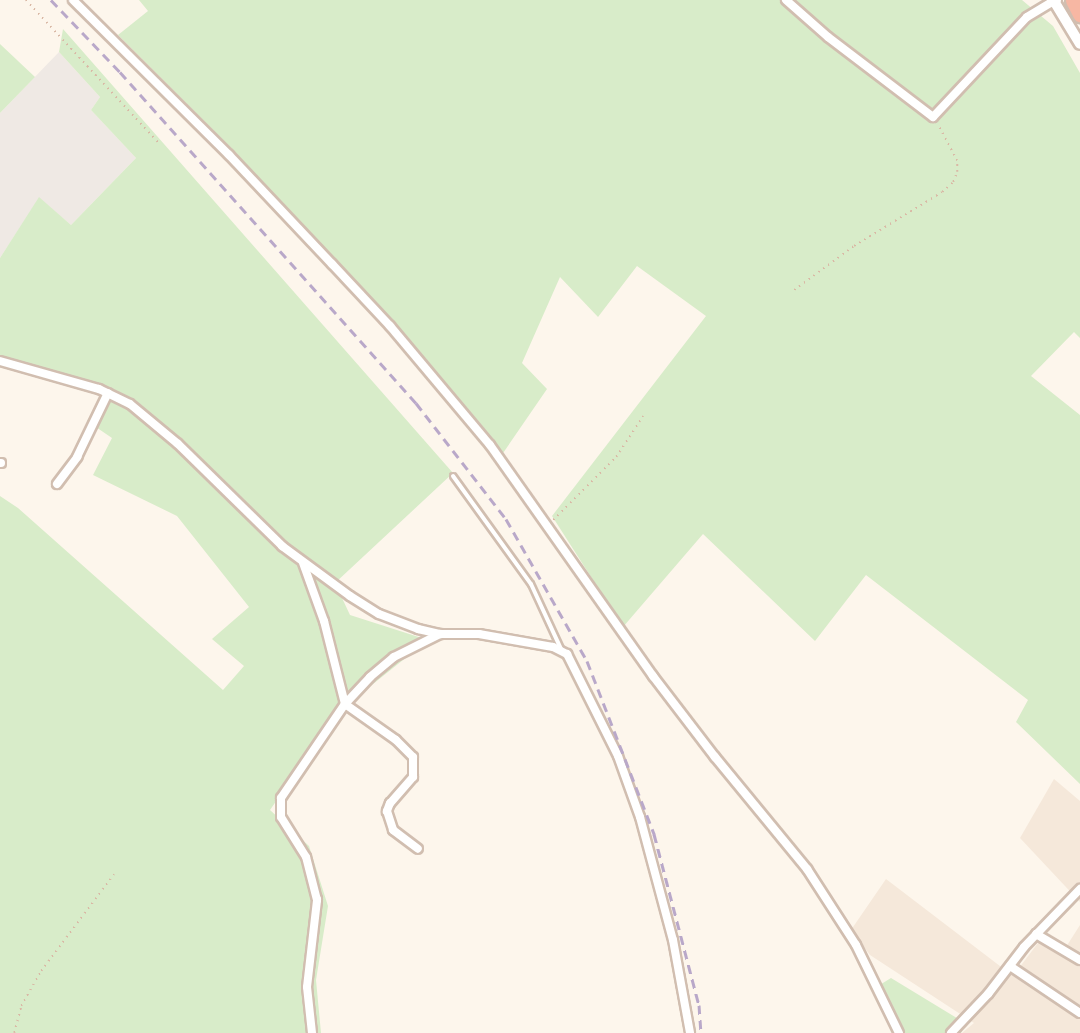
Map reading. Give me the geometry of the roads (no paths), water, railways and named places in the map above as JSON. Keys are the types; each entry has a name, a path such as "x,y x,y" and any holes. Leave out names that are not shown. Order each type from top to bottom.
{"highway":[{"path":"1072,0 1080,14"}],"street":[{"path":"73,0 229,155 390,326 490,445 653,676 818,885 856,945 899,1033"},
{"path":"786,0 828,37 933,117 1027,17 1055,1 1080,44"},
{"path":"0,361 61,377 108,393 130,404 156,424 282,546 303,563 379,614 401,624 440,633 478,634 562,650 571,658 631,789 663,895 690,1033"},
{"path":"57,484 76,457 108,393"},
{"path":"303,563 324,621 345,704 396,740 413,757 413,777 390,803 387,811 393,830 418,849"},
{"path":"312,1033 307,987 316,913 316,891 306,857 284,824 279,809 287,787 345,704 382,665 440,633"},
{"path":"953,1033 1036,934 1080,891"},
{"path":"1036,934 1080,960"},
{"path":"1010,966 1080,1013"}],"lane":[{"path":"453,476 531,584 562,650"}],"railway":[{"path":"51,0 120,72 416,403 506,519 587,661 654,834 699,1005 701,1033"}]}
